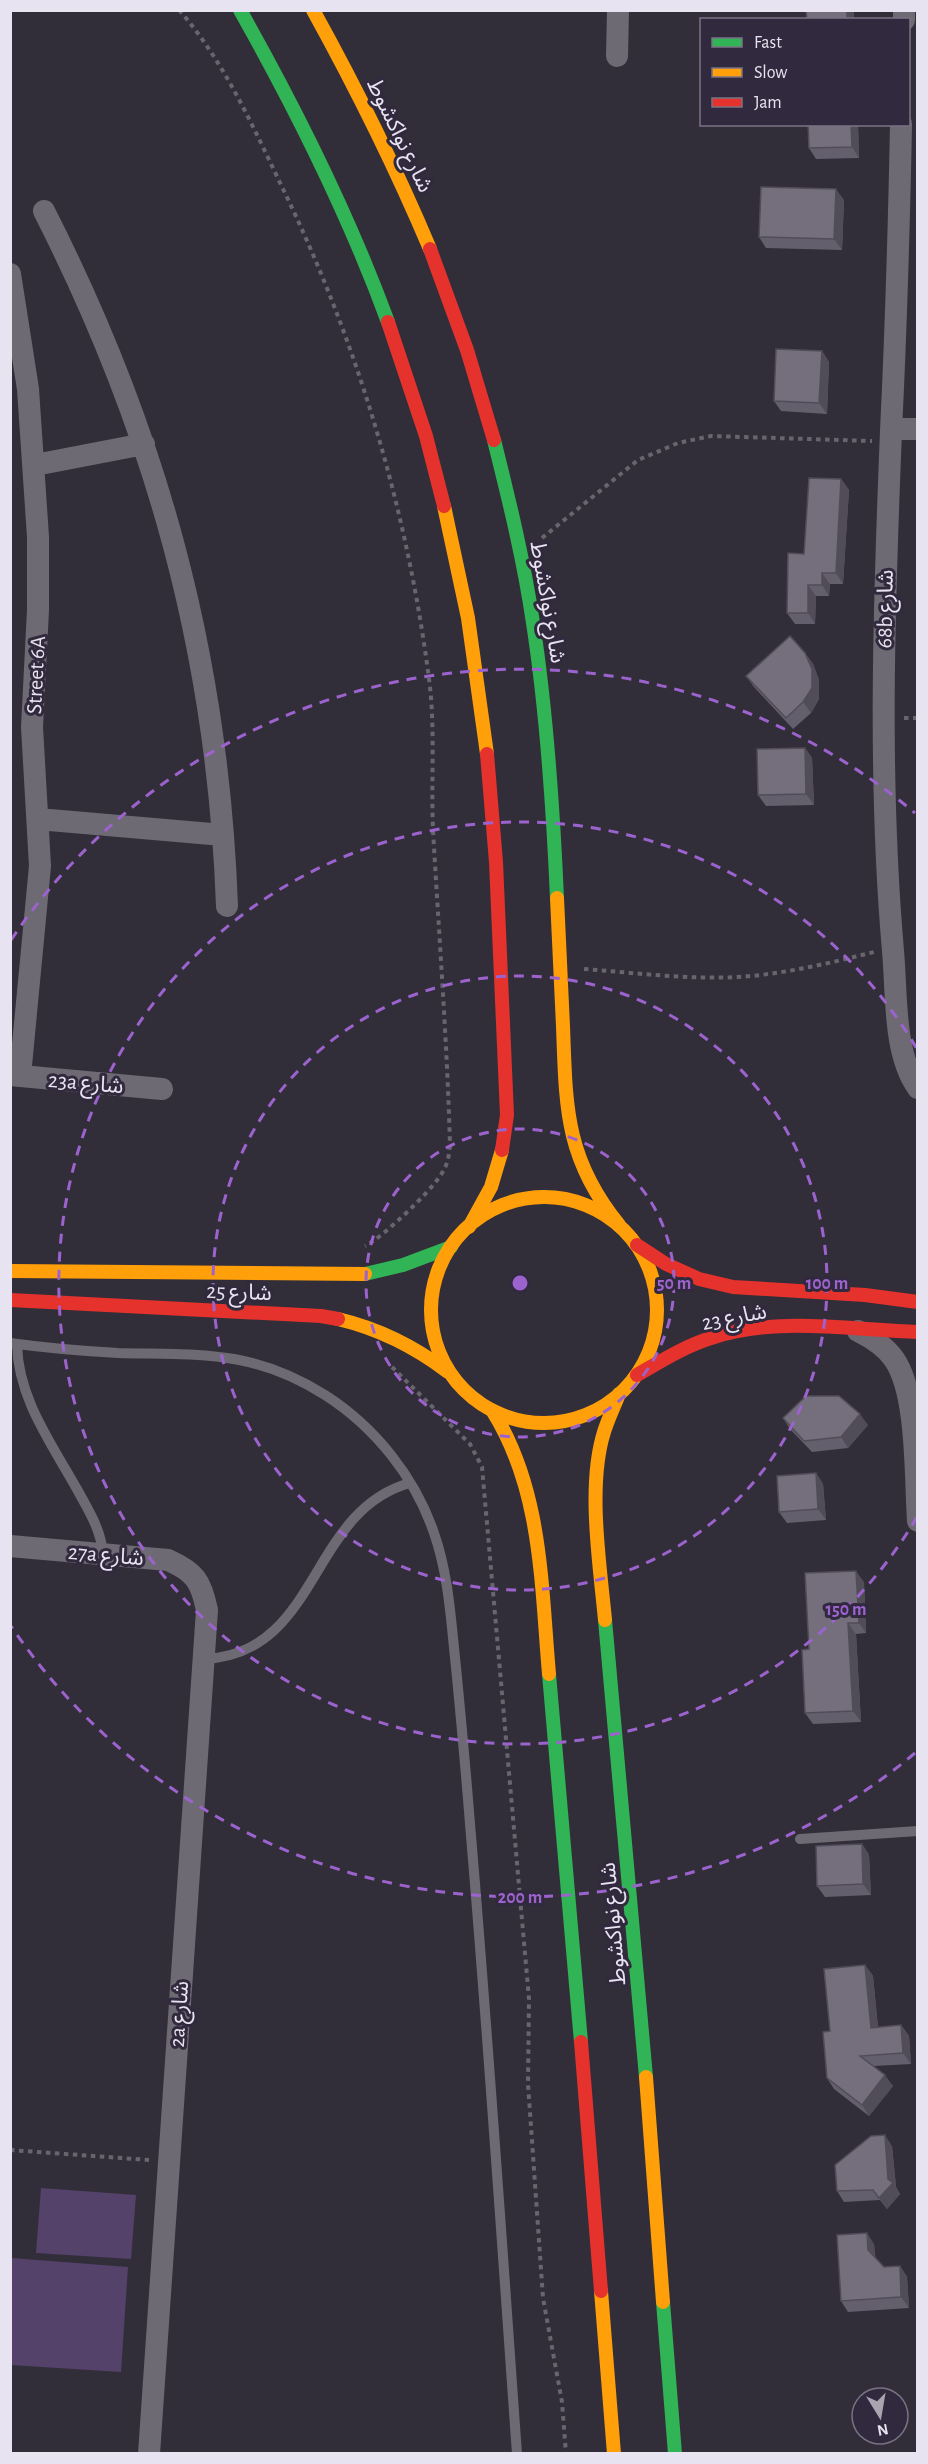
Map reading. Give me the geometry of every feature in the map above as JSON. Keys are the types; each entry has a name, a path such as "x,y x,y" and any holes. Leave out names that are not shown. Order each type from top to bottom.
{"street":[{"path":"240,10 274,67 326,168 372,273 410,380 442,489 466,601 482,713 492,826 507,1115 505,1145 498,1174 485,1202 469,1227 451,1247 438,1271 434,1288 432,1324 438,1351 451,1375 470,1395 492,1410 517,1420 544,1423 571,1420 597,1410 620,1395 637,1375 650,1350 657,1323 657,1296 650,1269 637,1245 619,1226 597,1210 544,1197 517,1201 500,1208 469,1227"},
{"name":"شارع نواكشوط","path":"313,10 385,144 432,253 472,365 505,480 529,596 545,714 566,1111 572,1143 582,1173 598,1201 619,1226"},
{"path":"617,57 618,10"},
{"name":"68b شارع","path":"903,126 909,150 884,586 882,741 892,948 903,1060 918,1089"},
{"path":"44,211 99,325 144,444 177,557 201,661 217,758 227,906"},
{"name":"Street 6A","path":"10,274 28,389 39,573 32,727 38,819 38,890 15,1075"},
{"path":"891,436 918,429"},
{"path":"34,465 144,444"},
{"path":"38,819 223,834"},
{"name":"23a شارع","path":"15,1075 162,1089"},
{"name":"شارع 23","path":"637,1245 666,1264 699,1279 733,1287 918,1302"},
{"name":"شارع 25","path":"10,1271 176,1271 352,1276 386,1271 420,1262 451,1247"},
{"name":"شارع 25","path":"10,1300 321,1316 357,1322 391,1334 423,1352 451,1375"},
{"name":"شارع 23","path":"637,1375 677,1351 720,1335 765,1328 918,1332"},
{"path":"857,1330 877,1341 894,1358 905,1377 910,1400 917,1509"},
{"path":"910,1400 918,1371"},
{"name":"شارع نواكشوط","path":"620,1395 601,1444 597,1475 596,1526 648,2087 675,2454"},
{"name":"شارع نواكشوط","path":"492,1410 510,1438 524,1467 536,1532 574,1948 614,2454"},
{"name":"27a شارع","path":"10,1546 168,1560 184,1566 196,1577"},
{"name":"2a شارع","path":"149,2454 167,2161 207,1610 196,1577"}],"lane":[{"path":"103,1554 96,1523 26,1396 18,1371 14,1344 118,1353 210,1354 266,1367 303,1383 345,1409 381,1443 410,1483 426,1513 441,1553 452,1631 477,1906 517,2454"},
{"path":"203,1659 242,1653 275,1632 351,1520 372,1500 398,1486 410,1483"},
{"path":"800,1839 918,1831"}],"path":[{"path":"179,10 221,69 272,166 317,266 345,337 373,420 401,526 430,689 433,744 433,830 449,1157 432,1186 378,1238 358,1249"},
{"path":"521,555 638,460 678,443 711,436 891,436"},
{"path":"560,967 701,977 750,976 804,969 892,948"},
{"path":"391,1366 470,1444 482,1467 529,2000 528,2084 543,2298 562,2402 566,2454"},
{"path":"10,2150 167,2161"}],"shaded area":[{"path":"41,2188 136,2195 131,2259 36,2253"},
{"path":"11,2258 128,2267 121,2372 11,2365"}],"building":[{"path":"806,10 847,10 847,18 807,18"},
{"path":"808,126 851,126 852,147 809,148"},
{"path":"761,187 836,189 834,239 759,237"},
{"path":"776,349 822,351 819,403 774,401"},
{"path":"809,478 841,479 836,573 822,573 822,585 808,585 808,613 787,613 788,553 804,554"},
{"path":"790,636 805,653 812,669 812,688 803,702 786,718 746,676"},
{"path":"805,748 806,794 758,795 757,749"},
{"path":"806,1396 839,1396 860,1414 841,1437 804,1441 783,1418"},
{"path":"816,1473 818,1509 779,1512 777,1476"},
{"path":"856,1571 859,1623 848,1623 853,1711 805,1713 802,1650 809,1649 805,1573"},
{"path":"862,1844 863,1884 817,1886 816,1846"},
{"path":"865,1965 871,2028 901,2025 903,2053 860,2056 885,2075 862,2105 827,2078 823,2032 830,2031 824,1969"},
{"path":"885,2135 888,2179 893,2183 879,2198 873,2190 837,2191 835,2165 871,2136"},
{"path":"867,2233 868,2250 884,2267 900,2266 901,2297 841,2301 837,2235"}],"traffic: fast":[{"path":"240,10 282,86 339,202 388,322"},
{"path":"494,440 521,554 538,657 549,760 557,898"},
{"path":"365,1274 403,1265 451,1247"},
{"path":"605,1620 646,2077"},
{"path":"549,1674 581,2042"},
{"path":"663,2302 675,2454"}],"traffic: slow":[{"path":"313,10 374,128 430,249"},
{"path":"444,506 468,618 487,754"},
{"path":"557,898 565,1082 572,1131 578,1154 588,1177 601,1201 619,1225"},
{"path":"469,1227 491,1187 502,1150"},
{"path":"544,1197 577,1202 587,1206 607,1216 624,1230 638,1247 648,1267 652,1277 657,1310 652,1343 648,1353 638,1373 624,1390 607,1404 587,1414 577,1418 544,1423 511,1418 501,1414 481,1404 464,1390 450,1373 440,1353 436,1343 431,1310 436,1277 440,1267 450,1247 464,1230 481,1216 501,1206 511,1202 544,1197"},
{"path":"10,1271 365,1274"},
{"path":"338,1319 396,1340 448,1372"},
{"path":"605,1620 596,1526 596,1476 604,1432 619,1394"},
{"path":"492,1410 521,1472 530,1504 541,1571 549,1674"},
{"path":"646,2077 663,2302"},
{"path":"601,2291 614,2454"}],"traffic: jam":[{"path":"430,249 467,350 494,440"},
{"path":"388,322 426,436 444,506"},
{"path":"487,754 496,862 507,1115 502,1150"},
{"path":"637,1245 666,1264 699,1279 733,1287 865,1295 918,1302"},
{"path":"10,1300 321,1316 338,1319"},
{"path":"637,1375 692,1345 736,1331 814,1326 918,1332"},
{"path":"581,2042 601,2291"}]}
